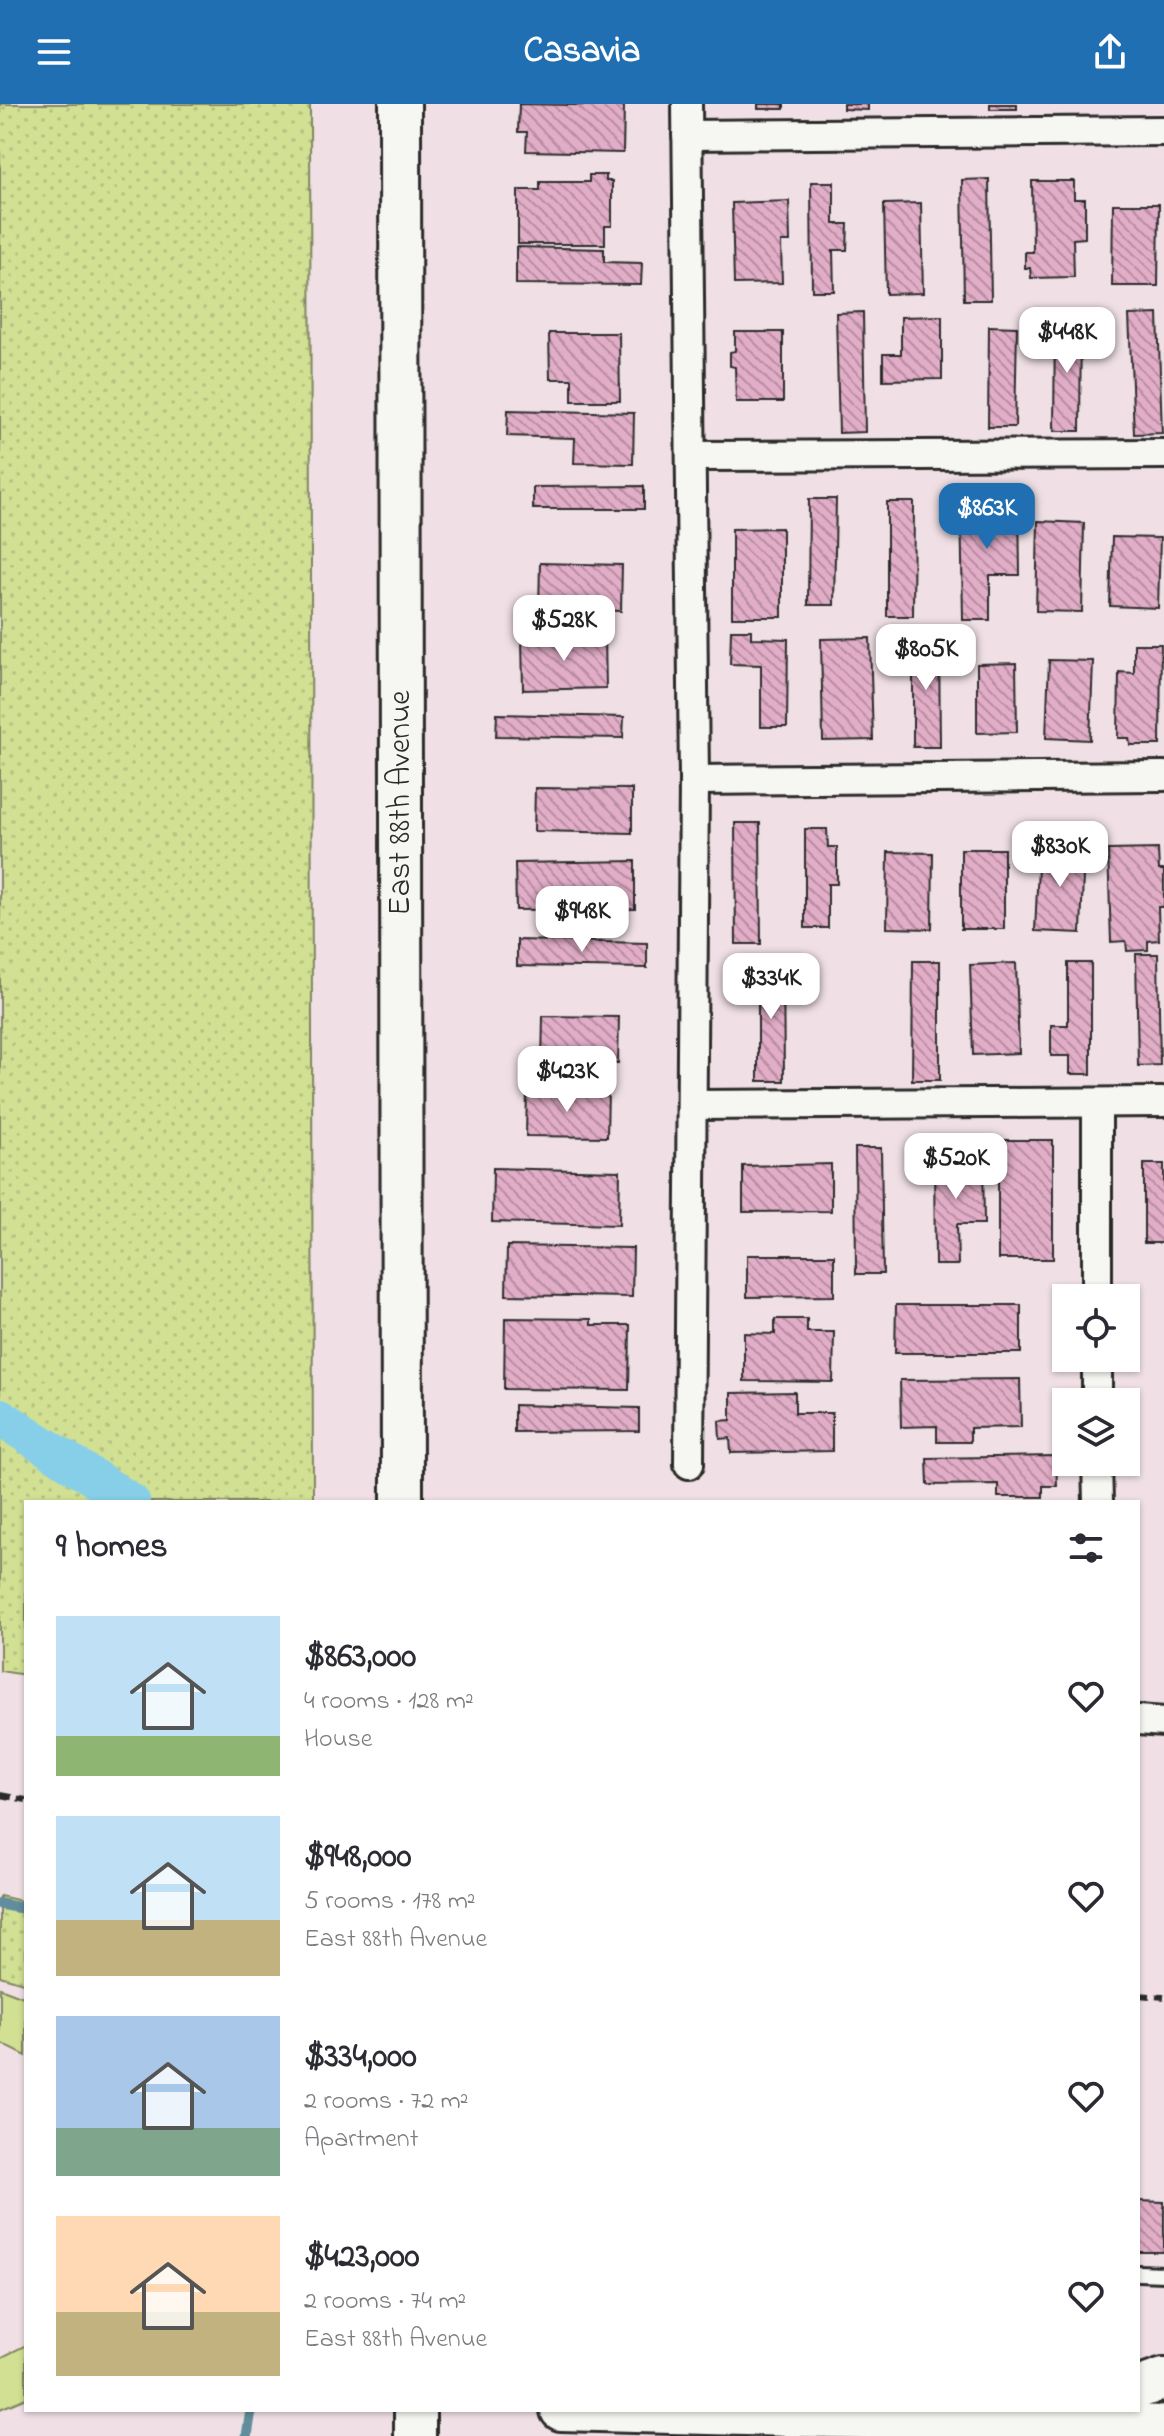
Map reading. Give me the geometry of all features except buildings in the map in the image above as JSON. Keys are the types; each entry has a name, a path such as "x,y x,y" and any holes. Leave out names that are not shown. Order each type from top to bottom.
{"main road":[{"name":"East 88th Avenue","path":"400,104 402,1500"},
{"path":"1140,2367 1164,2368"},
{"path":"1140,2387 1164,2379"},
{"path":"415,2412 415,2436"},
{"path":"634,2412 1164,2426"}],"street":[{"path":"687,104 694,780 689,1464"},
{"path":"687,135 1164,131"},
{"path":"691,456 1164,454"},
{"path":"694,780 1164,776"},
{"path":"693,1105 1097,1105 1164,1102"},
{"path":"1097,1105 1097,1284"},
{"path":"1097,1476 1098,1500"},
{"path":"1140,1720 1164,1722"}],"lane":[{"path":"1140,2273 1164,2274"}],"green space":[{"path":"0,104 310,104 313,1500 24,1500 24,1675 0,1671"},
{"path":"0,1896 24,1902 24,1983 0,1976"},
{"path":"0,1988 24,1997 24,2055 0,2043"},
{"path":"24,2346 24,2399 0,2409 0,2358"}],"waterway":[{"path":"0,1417 128,1500"},
{"path":"0,1904 24,1909"},
{"path":"247,2436 251,2412"}],"railway":[{"path":"0,1795 24,1800"},
{"path":"1140,1995 1164,1997"}]}
